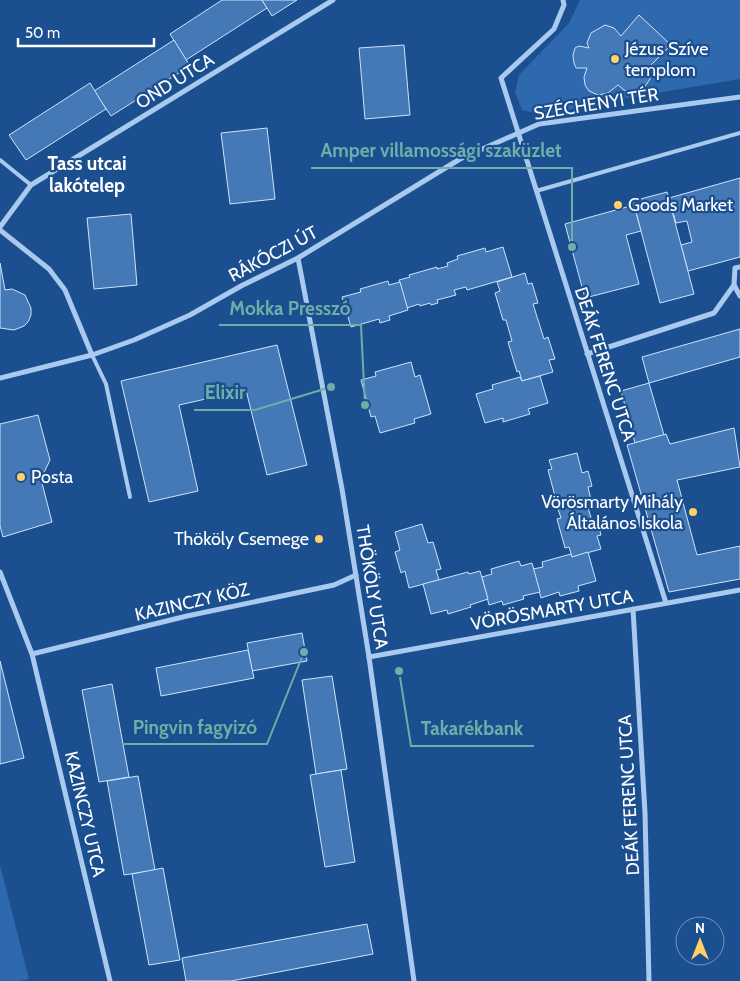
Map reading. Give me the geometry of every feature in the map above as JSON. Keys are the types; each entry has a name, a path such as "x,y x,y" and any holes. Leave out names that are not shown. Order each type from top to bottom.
{"street":[{"name":"OND UTCA","path":"31,185 333,0"},
{"name":"DEÁK FERENC UTCA","path":"563,0 564,4 554,29 501,78 666,603"},
{"name":"SZÉCHENYI TÉR","path":"517,133 539,124 740,97"},
{"name":"RÁKÓCZI ÚT","path":"0,378 92,355 134,340 190,315 241,286 298,258 460,159 517,133"},
{"path":"31,185 0,228 50,269 65,290 92,355"},
{"name":"THÖKÖLY UTCA","path":"298,258 342,489 356,575 414,981"},
{"path":"740,267 735,268 734,285 740,296"},
{"path":"587,354 714,313 734,285"},
{"name":"KAZINCZY UTCA","path":"0,572 32,654 110,981"},
{"name":"KAZINCZY KÖZ","path":"32,654 187,616 334,585 356,575"},
{"name":"VÖRÖSMARTY UTCA","path":"369,657 740,590"},
{"name":"DEÁK FERENC UTCA","path":"633,609 645,814 649,981"}],"lane":[{"path":"536,192 740,133"},
{"path":"0,160 31,185"},
{"path":"92,355 106,384 130,497"}],"shaded area":[{"path":"580,0 740,0 740,79 621,99 543,115 522,110 515,92 519,75 569,23"},
{"path":"0,865 29,979 0,981"}],"building":[{"path":"222,0 262,0 267,8 186,60 170,34"},
{"path":"262,0 297,0 272,16"},
{"name":"Jézus Szíve templom","path":"639,15 671,45 648,68 650,79 643,89 633,93 624,90 618,85 608,93 598,95 589,91 585,85 584,77 587,68 576,68 574,63 573,55 575,48 579,46 589,48 587,43 591,33 605,25 614,28 621,36"},
{"path":"174,40 190,66 111,116 94,91"},
{"path":"404,45 410,115 365,119 359,48"},
{"path":"90,83 106,109 26,160 9,135"},
{"path":"267,128 275,199 230,204 221,133"},
{"path":"740,178 740,257 688,271 681,245 692,242 687,221 676,223 669,198"},
{"path":"667,192 694,294 660,303 633,201"},
{"path":"634,205 641,231 626,235 639,284 585,298 565,224"},
{"path":"131,214 137,285 94,289 87,218"},
{"path":"503,247 512,277 467,290 466,287 454,290 456,295 437,300 438,303 420,306 419,304 407,308 399,280 437,267 437,269 448,266 447,263 458,259 457,256 485,248 486,252"},
{"path":"0,263 5,290 12,289 25,295 31,308 28,322 14,330 0,328"},
{"path":"525,273 528,284 532,283 538,303 533,304 544,339 548,337 555,359 549,360 553,372 522,381 519,371 517,372 508,342 512,341 506,320 503,320 495,293 500,291 497,282"},
{"path":"388,281 389,285 400,282 408,310 389,316 390,320 380,323 379,319 351,327 342,297 361,292 360,289"},
{"path":"740,329 740,357 649,383 642,357"},
{"path":"277,345 307,465 267,475 246,390 179,405 198,491 149,502 121,381"},
{"path":"411,362 415,377 420,375 431,414 414,419 415,423 380,433 375,416 371,417 361,380 376,376 375,372"},
{"path":"540,376 548,403 528,409 530,414 503,422 503,418 485,423 476,394 493,389 492,385 520,377 522,381"},
{"path":"649,383 664,435 635,443 621,391"},
{"name":"Posta","path":"38,415 50,460 41,479 52,522 3,537 0,526 0,424"},
{"name":"Vörösmarty Mihály Általános Iskola","path":"734,428 740,467 677,480 697,555 740,546 740,579 669,592 627,445 666,434 670,444"},
{"path":"577,453 582,473 588,471 592,486 588,487 591,500 562,508 560,499 556,500 548,470 552,469 549,460"},
{"path":"586,501 592,521 597,519 601,535 597,536 601,549 572,557 569,547 565,548 557,519 561,518 558,509"},
{"path":"422,524 428,543 433,542 441,569 436,570 439,580 409,588 405,571 401,573 395,552 400,550 395,532"},
{"path":"588,552 596,581 578,586 579,591 560,596 559,592 541,598 533,569 543,567 542,562 571,554 572,557"},
{"path":"519,561 521,566 532,563 540,592 523,596 524,599 503,605 502,601 489,605 482,577 492,574 491,569"},
{"path":"480,571 488,599 470,605 471,607 448,614 447,610 431,614 423,584 468,572 469,574"},
{"path":"302,633 307,661 252,671 247,643"},
{"path":"248,650 254,678 161,696 156,668"},
{"path":"0,661 24,758 0,764"},
{"path":"332,676 347,769 316,774 302,680"},
{"path":"112,684 129,777 99,782 82,690"},
{"path":"341,770 355,862 325,867 310,775"},
{"path":"138,776 155,870 124,875 107,781"},
{"path":"163,868 180,960 149,965 132,874"},
{"path":"367,924 373,954 231,981 186,981 182,958"}],"place":[{"name":"Jézus Szíve templom","path":"615,59"},
{"name":"Goods Market","path":"618,205"},
{"name":"Amper villamossági szaküzlet","path":"572,247"},
{"name":"Elixir","path":"331,387"},
{"name":"Mokka Presszó","path":"365,405"},
{"name":"Posta","path":"21,477"},
{"name":"Vörösmarty Mihály Általános Iskola","path":"693,512"},
{"name":"Thököly Csemege","path":"319,539"},
{"name":"Pingvin fagyizó","path":"304,652"},
{"name":"Takarékbank","path":"399,671"}],"district":[{"name":"Tass utcai lakótelep","path":"87,174"}]}
